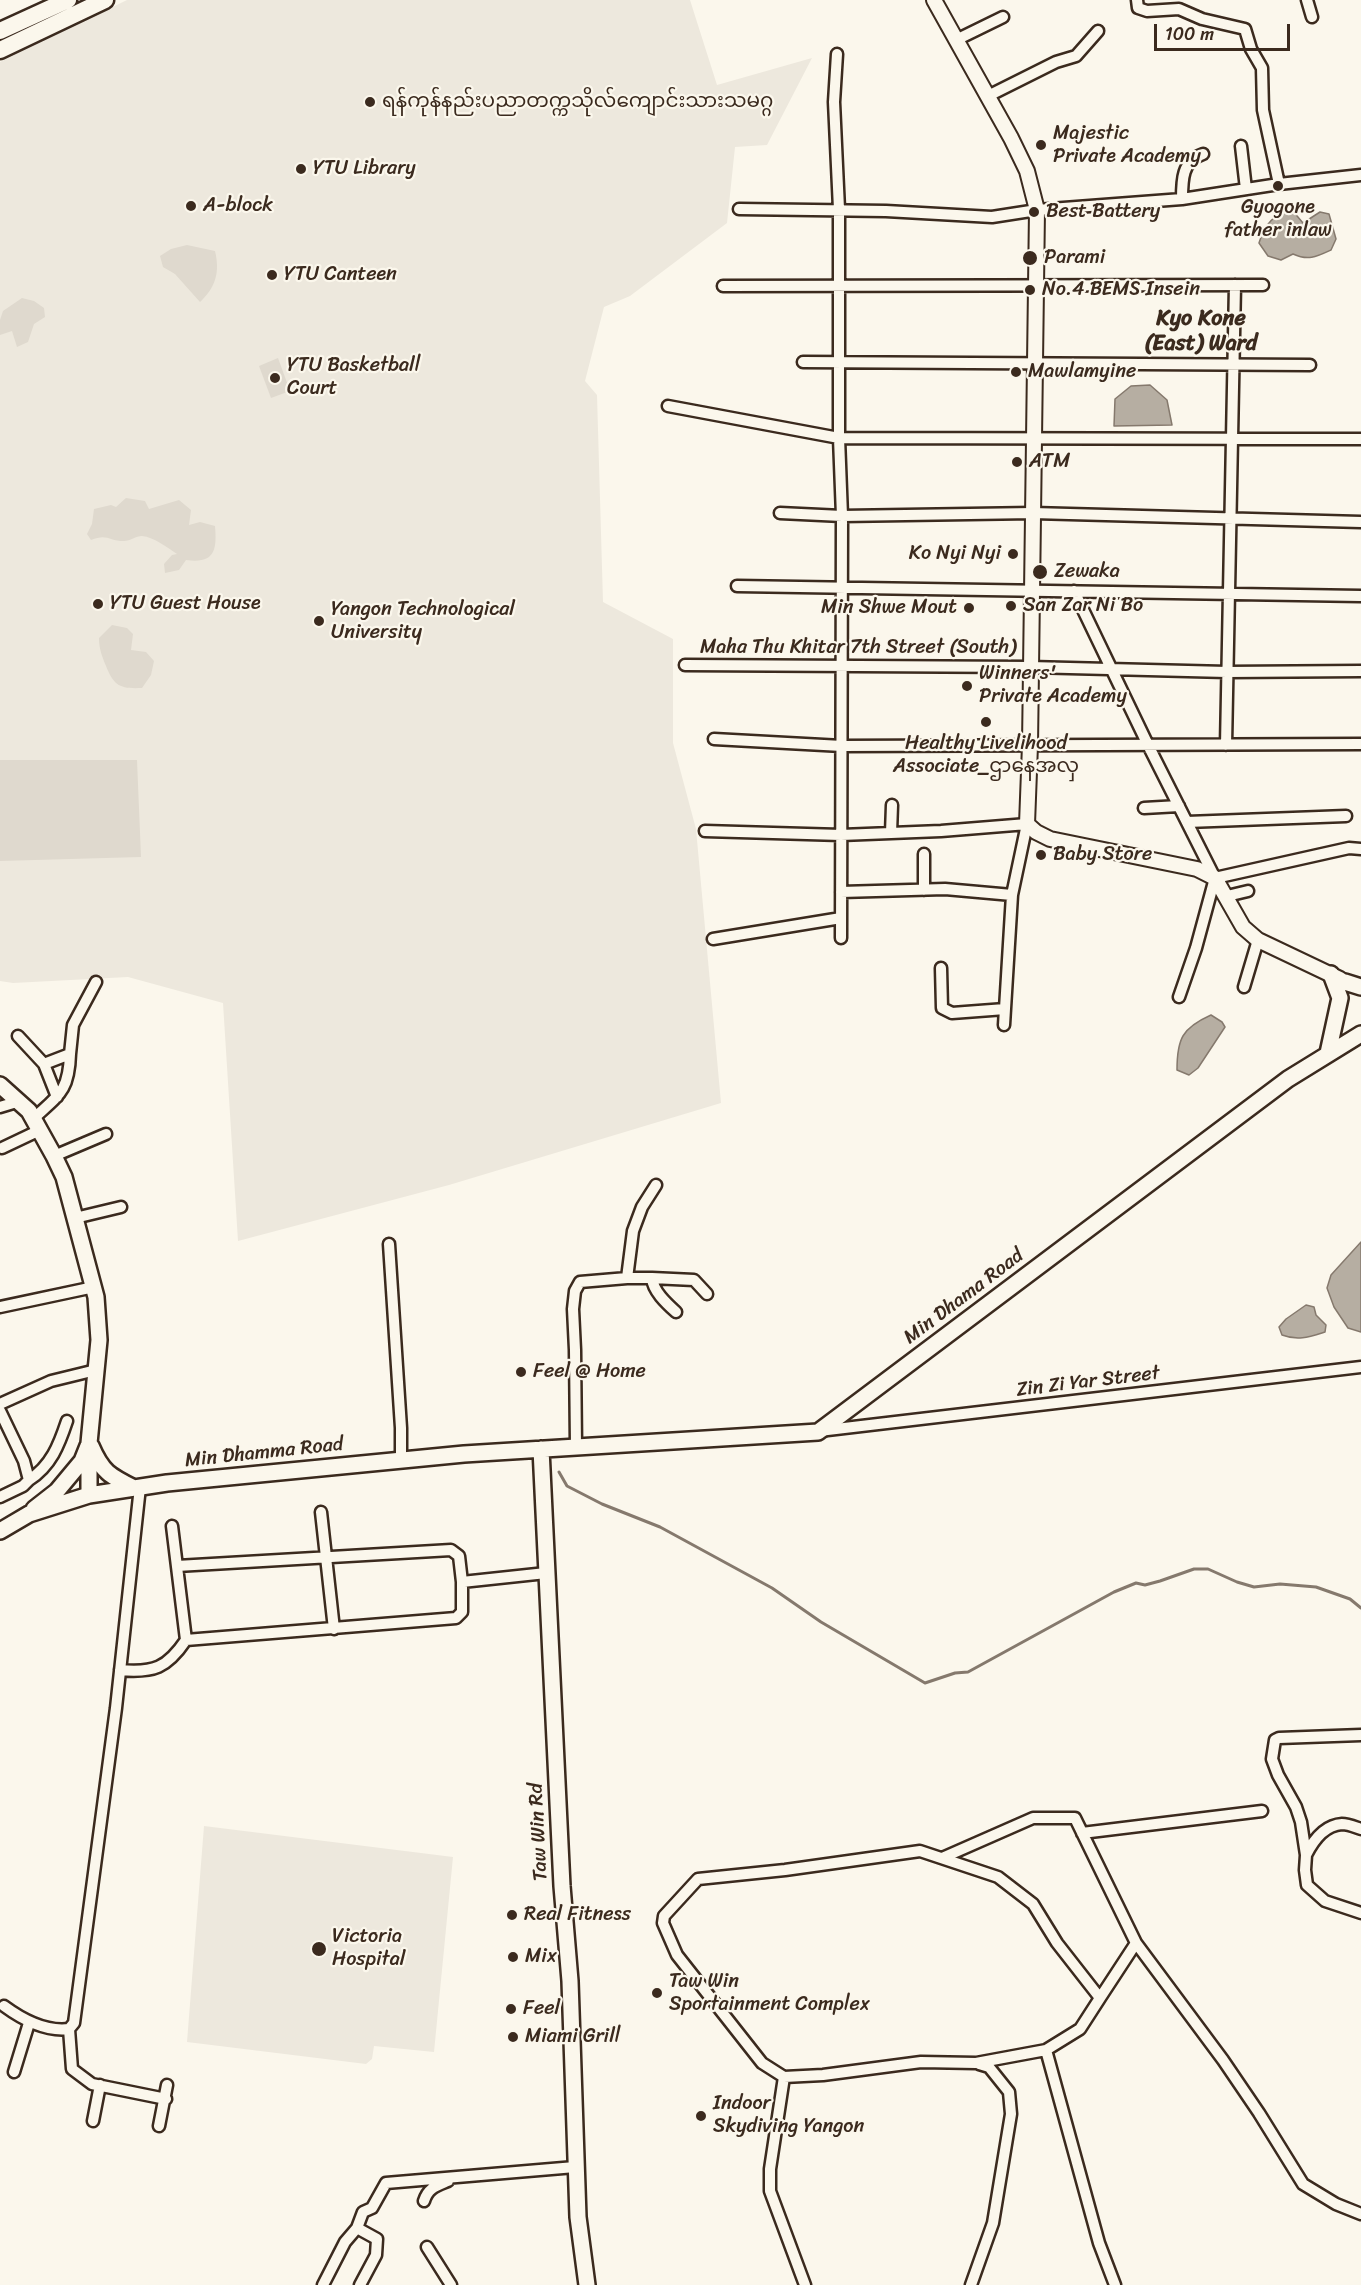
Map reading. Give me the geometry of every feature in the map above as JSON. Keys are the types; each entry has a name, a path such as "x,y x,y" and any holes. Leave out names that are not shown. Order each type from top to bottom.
{"main road":[{"path":"0,31 67,0"},
{"path":"0,51 105,0"},
{"path":"1328,1053 1340,998 1331,974"},
{"path":"1345,982 1361,987"},
{"name":"Min Dhama Road","path":"819,1432 1225,1125 1288,1079 1361,1034"},
{"path":"0,1085 20,1101 37,1124 64,1177 94,1287 99,1325 89,1443 89,1495"},
{"path":"541,1449 819,1432"},
{"path":"89,1443 97,1460 109,1475 137,1488"},
{"path":"30,1514 57,1491 82,1461 89,1443"},
{"name":"Min Dhamma Road","path":"0,1531 30,1514 89,1495 401,1460 541,1449"},
{"name":"Taw Win Rd","path":"541,1449 562,1886 570,1981 575,2167 580,2240 587,2285"}],"street":[{"path":"934,0 1011,138 1027,171 1037,210 1027,824 1012,895 1004,1025"},
{"path":"1137,0 1138,8 1147,11 1179,9 1202,19 1245,28 1251,49 1262,68 1263,110 1278,184"},
{"path":"1307,0 1312,17"},
{"path":"956,40 1003,17"},
{"path":"988,96 1056,62 1076,56 1098,31"},
{"path":"837,54 834,102 839,209 839,438 842,516 841,938"},
{"path":"1240,146 1246,189"},
{"path":"1182,199 1182,178 1187,165 1194,157 1203,154"},
{"path":"739,209 839,209 992,217 1037,210 1182,199 1278,184 1361,175"},
{"path":"1226,745 1235,285"},
{"path":"723,286 1263,285"},
{"path":"803,362 1310,365"},
{"path":"668,406 839,438 1361,439"},
{"path":"780,513 842,516 1033,513 1361,522"},
{"path":"737,586 1361,596"},
{"path":"1074,591 1148,745 1215,878 1243,927 1258,940 1331,974 1361,994"},
{"name":"Maha Thu Khitar 7th Street (South)","path":"685,665 1112,668 1227,672 1361,671"},
{"path":"714,739 842,746 1361,744"},
{"path":"891,833 892,805"},
{"path":"1144,808 1179,806"},
{"path":"1187,822 1346,816"},
{"path":"705,831 841,835 1027,824 1050,839 1197,869 1215,878 1349,848 1361,849"},
{"path":"924,854 924,890"},
{"path":"1179,997 1196,948 1215,878"},
{"path":"841,892 924,890 1012,895"},
{"path":"1227,896 1248,891"},
{"path":"712,939 841,918"},
{"path":"1244,987 1258,940"},
{"path":"941,968 942,1008 952,1013 1005,1009"},
{"path":"2,1148 37,1124 65,1087 70,1076 73,1024 96,982"},
{"path":"18,1036 44,1064 57,1096"},
{"path":"44,1064 70,1054"},
{"path":"0,1107 20,1101"},
{"path":"54,1156 105,1134"},
{"path":"627,1278 633,1231 642,1207 656,1185"},
{"path":"75,1218 121,1207"},
{"path":"389,1244 401,1460"},
{"path":"576,1446 573,1309 575,1291 580,1282 627,1278 694,1280 707,1294"},
{"path":"652,1278 652,1283 664,1301 676,1312"},
{"path":"0,1307 94,1287"},
{"name":"Zin Zi Yar Street","path":"819,1432 1361,1367"},
{"path":"0,1404 51,1381 96,1370"},
{"path":"0,1411 24,1461 29,1480"},
{"path":"0,1497 23,1486 43,1471 59,1446 67,1421"},
{"path":"3,2006 29,2023 63,2030 69,2029 75,2023 120,1670 137,1488"},
{"path":"321,1512 334,1629"},
{"path":"120,1670 141,1672 156,1669 173,1659 186,1640 172,1526"},
{"path":"177,1566 451,1550 459,1556 462,1612 456,1618 186,1640"},
{"path":"462,1582 546,1573"},
{"path":"1361,1735 1275,1740 1272,1759 1282,1784 1296,1807 1306,1855 1307,1885 1325,1901 1361,1913"},
{"path":"1082,1833 1262,1810"},
{"path":"942,1858 1033,1818 1075,1818 1136,1943 1235,2078 1303,2184 1336,2204 1361,2214"},
{"path":"1306,1855 1314,1840 1328,1829 1342,1824 1361,1829"},
{"path":"1100,1998 1057,1943 1033,1904 998,1877 920,1851 785,1870 698,1879 663,1916 663,1923 676,1955 762,2063 784,2077 823,2075 921,2062 976,2063 1046,2050 1080,2029 1136,1943"},
{"path":"14,2072 29,2023"},
{"path":"69,2029 72,2069 92,2084 166,2099"},
{"path":"1046,2050 1099,2243 1115,2285"},
{"path":"971,2285 993,2223 1011,2114 1009,2092 989,2067 976,2063"},
{"path":"784,2077 770,2169 770,2191 805,2285"},
{"path":"93,2121 100,2085"},
{"path":"159,2126 167,2085"},
{"path":"322,2285 345,2242 357,2228 363,2212 372,2208 386,2183 575,2167"},
{"path":"424,2201 427,2192 432,2187 456,2177"},
{"path":"357,2228 377,2239 376,2255 360,2285"},
{"path":"427,2247 452,2285"}],"shaded area":[{"name":"Yangon Technological University","path":"127,0 690,0 717,85 812,58 767,145 735,147 727,223 630,296 604,307 585,381 597,395 603,602 673,639 673,743 696,829 721,1103 449,1185 238,1241 223,1003 128,977 13,983 0,981 0,62"},
{"path":"1292,210 1303,223 1320,212 1329,214 1336,239 1331,250 1312,257 1293,254 1281,260 1268,256 1259,243 1264,231 1275,217"},
{"path":"187,245 215,251 217,272 215,279 210,291 200,302 175,274 163,267 160,256 171,249"},
{"path":"22,298 34,301 44,308 45,317 34,324 28,342 17,347 12,331 0,335 0,320 3,311"},
{"name":"YTU Basketball Court","path":"278,358 290,391 271,398 259,366"},
{"path":"1150,385 1167,400 1172,425 1114,426 1115,399 1131,386"},
{"path":"126,498 145,501 149,509 179,500 191,510 189,525 200,522 215,526 212,554 203,560 186,560 179,570 165,573 164,564 172,555 177,554 151,538 142,536 119,541 105,537 91,540 87,534 92,524 94,509 111,505 116,507"},
{"path":"112,625 127,628 133,634 131,650 146,652 154,661 151,675 142,688 123,687 115,682 109,673 101,652 99,638"},
{"path":"0,760 137,760 141,857 0,861"},
{"path":"1211,1015 1222,1022 1225,1027 1198,1068 1189,1075 1177,1070 1178,1050 1183,1036 1193,1025"},
{"path":"1361,1242 1361,1332 1348,1328 1334,1307 1327,1288 1331,1275"},
{"path":"1306,1305 1314,1307 1316,1315 1326,1325 1325,1332 1298,1338 1282,1335 1279,1327"},
{"name":"Victoria Hospital","path":"204,1826 453,1857 434,2052 374,2046 372,2059 366,2064 187,2042"}],"waterway":[{"path":"559,1472 567,1486 602,1504 660,1527 772,1588 821,1622 925,1683 955,1673 968,1672 1114,1592 1136,1583 1145,1585 1194,1569 1208,1569 1254,1587 1280,1584 1316,1587 1350,1599 1361,1608"}],"place":[{"name":"ရန်ကုန်နည်းပညာတက္ကသိုလ်ကျောင်းသားသမဂ္ဂ","path":"370,102"},
{"name":"Majestic Private Academy","path":"1041,145"},
{"name":"YTU Library","path":"301,169"},
{"name":"Gyogone father inlaw","path":"1278,186"},
{"name":"A-block","path":"191,206"},
{"name":"Best Battery","path":"1034,212"},
{"name":"Parami","path":"1030,258"},
{"name":"YTU Canteen","path":"272,275"},
{"name":"No.4 BEMS Insein","path":"1030,290"},
{"name":"Mawlamyine","path":"1016,372"},
{"name":"YTU Basketball Court","path":"275,378"},
{"name":"ATM","path":"1017,462"},
{"name":"Ko Nyi Nyi","path":"1013,554"},
{"name":"Zewaka","path":"1040,572"},
{"name":"YTU Guest House","path":"98,604"},
{"name":"San Zar Ni Bo","path":"1011,606"},
{"name":"Min Shwe Mout","path":"969,608"},
{"name":"Yangon Technological University","path":"319,621"},
{"name":"Winners' Private Academy","path":"967,686"},
{"name":"Healthy Livelihood Associate_ဌာနေအလှ","path":"986,722"},
{"name":"Baby Store","path":"1041,855"},
{"name":"Feel @ Home","path":"521,1372"},
{"name":"Real Fitness","path":"512,1915"},
{"name":"Victoria Hospital","path":"319,1949"},
{"name":"Mix","path":"513,1957"},
{"name":"Taw Win Sportainment Complex","path":"657,1993"},
{"name":"Feel","path":"511,2009"},
{"name":"Miami Grill","path":"513,2037"},
{"name":"Indoor Skydiving Yangon","path":"701,2116"}],"district":[{"name":"Kyo Kone (East) Ward","path":"1201,332"}]}
